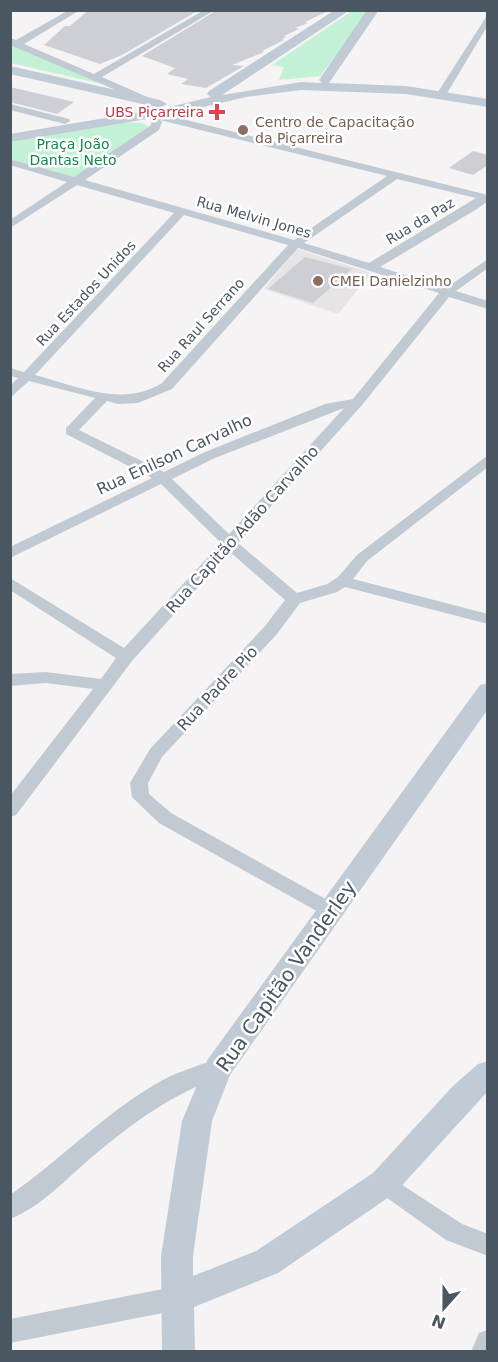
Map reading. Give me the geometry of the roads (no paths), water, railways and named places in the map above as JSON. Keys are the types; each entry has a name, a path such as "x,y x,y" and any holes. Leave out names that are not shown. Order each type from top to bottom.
{"street":[{"path":"13,42 76,10"},
{"path":"95,77 211,10"},
{"path":"326,80 373,10"},
{"path":"244,86 336,12"},
{"path":"442,92 488,17"},
{"path":"13,42 95,77 154,107"},
{"path":"10,70 154,107 393,177 486,198"},
{"path":"10,78 130,109"},
{"path":"10,131 130,109 154,107 244,86 326,80 393,82 488,103"},
{"path":"10,138 213,95 244,86 353,86 488,95"},
{"path":"10,107 65,121"},
{"path":"10,225 78,182 155,128 157,122 154,107"},
{"name":"Rua Melvin Jones","path":"10,162 295,244 488,305"},
{"name":"Rua Raul Serrano","path":"10,372 103,397 135,400 151,396 167,386 295,244 393,177"},
{"name":"Rua da Paz","path":"370,268 486,198"},
{"name":"Rua Estados Unidos","path":"10,394 182,211"},
{"name":"Rua Capitão Adão Carvalho","path":"10,810 126,657 357,402 446,293 488,262"},
{"path":"103,397 70,431 162,477 228,542 294,599 332,588 343,581 362,558 466,480 488,459"},
{"name":"Rua Enilson Carvalho","path":"10,553 162,477 306,416 330,407 357,402"},
{"path":"343,581 488,619"},
{"path":"10,583 126,657"},
{"name":"Rua Padre Pio","path":"294,599 271,630 156,753 139,783 141,797 165,818 330,911"},
{"path":"10,680 25,676 52,677 104,685"},
{"name":"Rua Capitão Vanderley","path":"179,1352 177,1256 197,1121 218,1068 488,691"},
{"path":"10,1208 163,1090 195,1074 218,1068"},
{"path":"10,1331 178,1298 267,1262 384,1183 464,1095 488,1073"},
{"path":"384,1183 454,1232 488,1245"},
{"path":"483,1352 488,1342"}],"place":[{"name":"UBS Piçarreira","path":"217,112"},
{"name":"Centro de Capacitação da Piçarreira","path":"243,130"},
{"name":"CMEI Danielzinho","path":"318,281"}],"park label":[{"name":"Praça João Dantas Neto","path":"73,152"}]}
